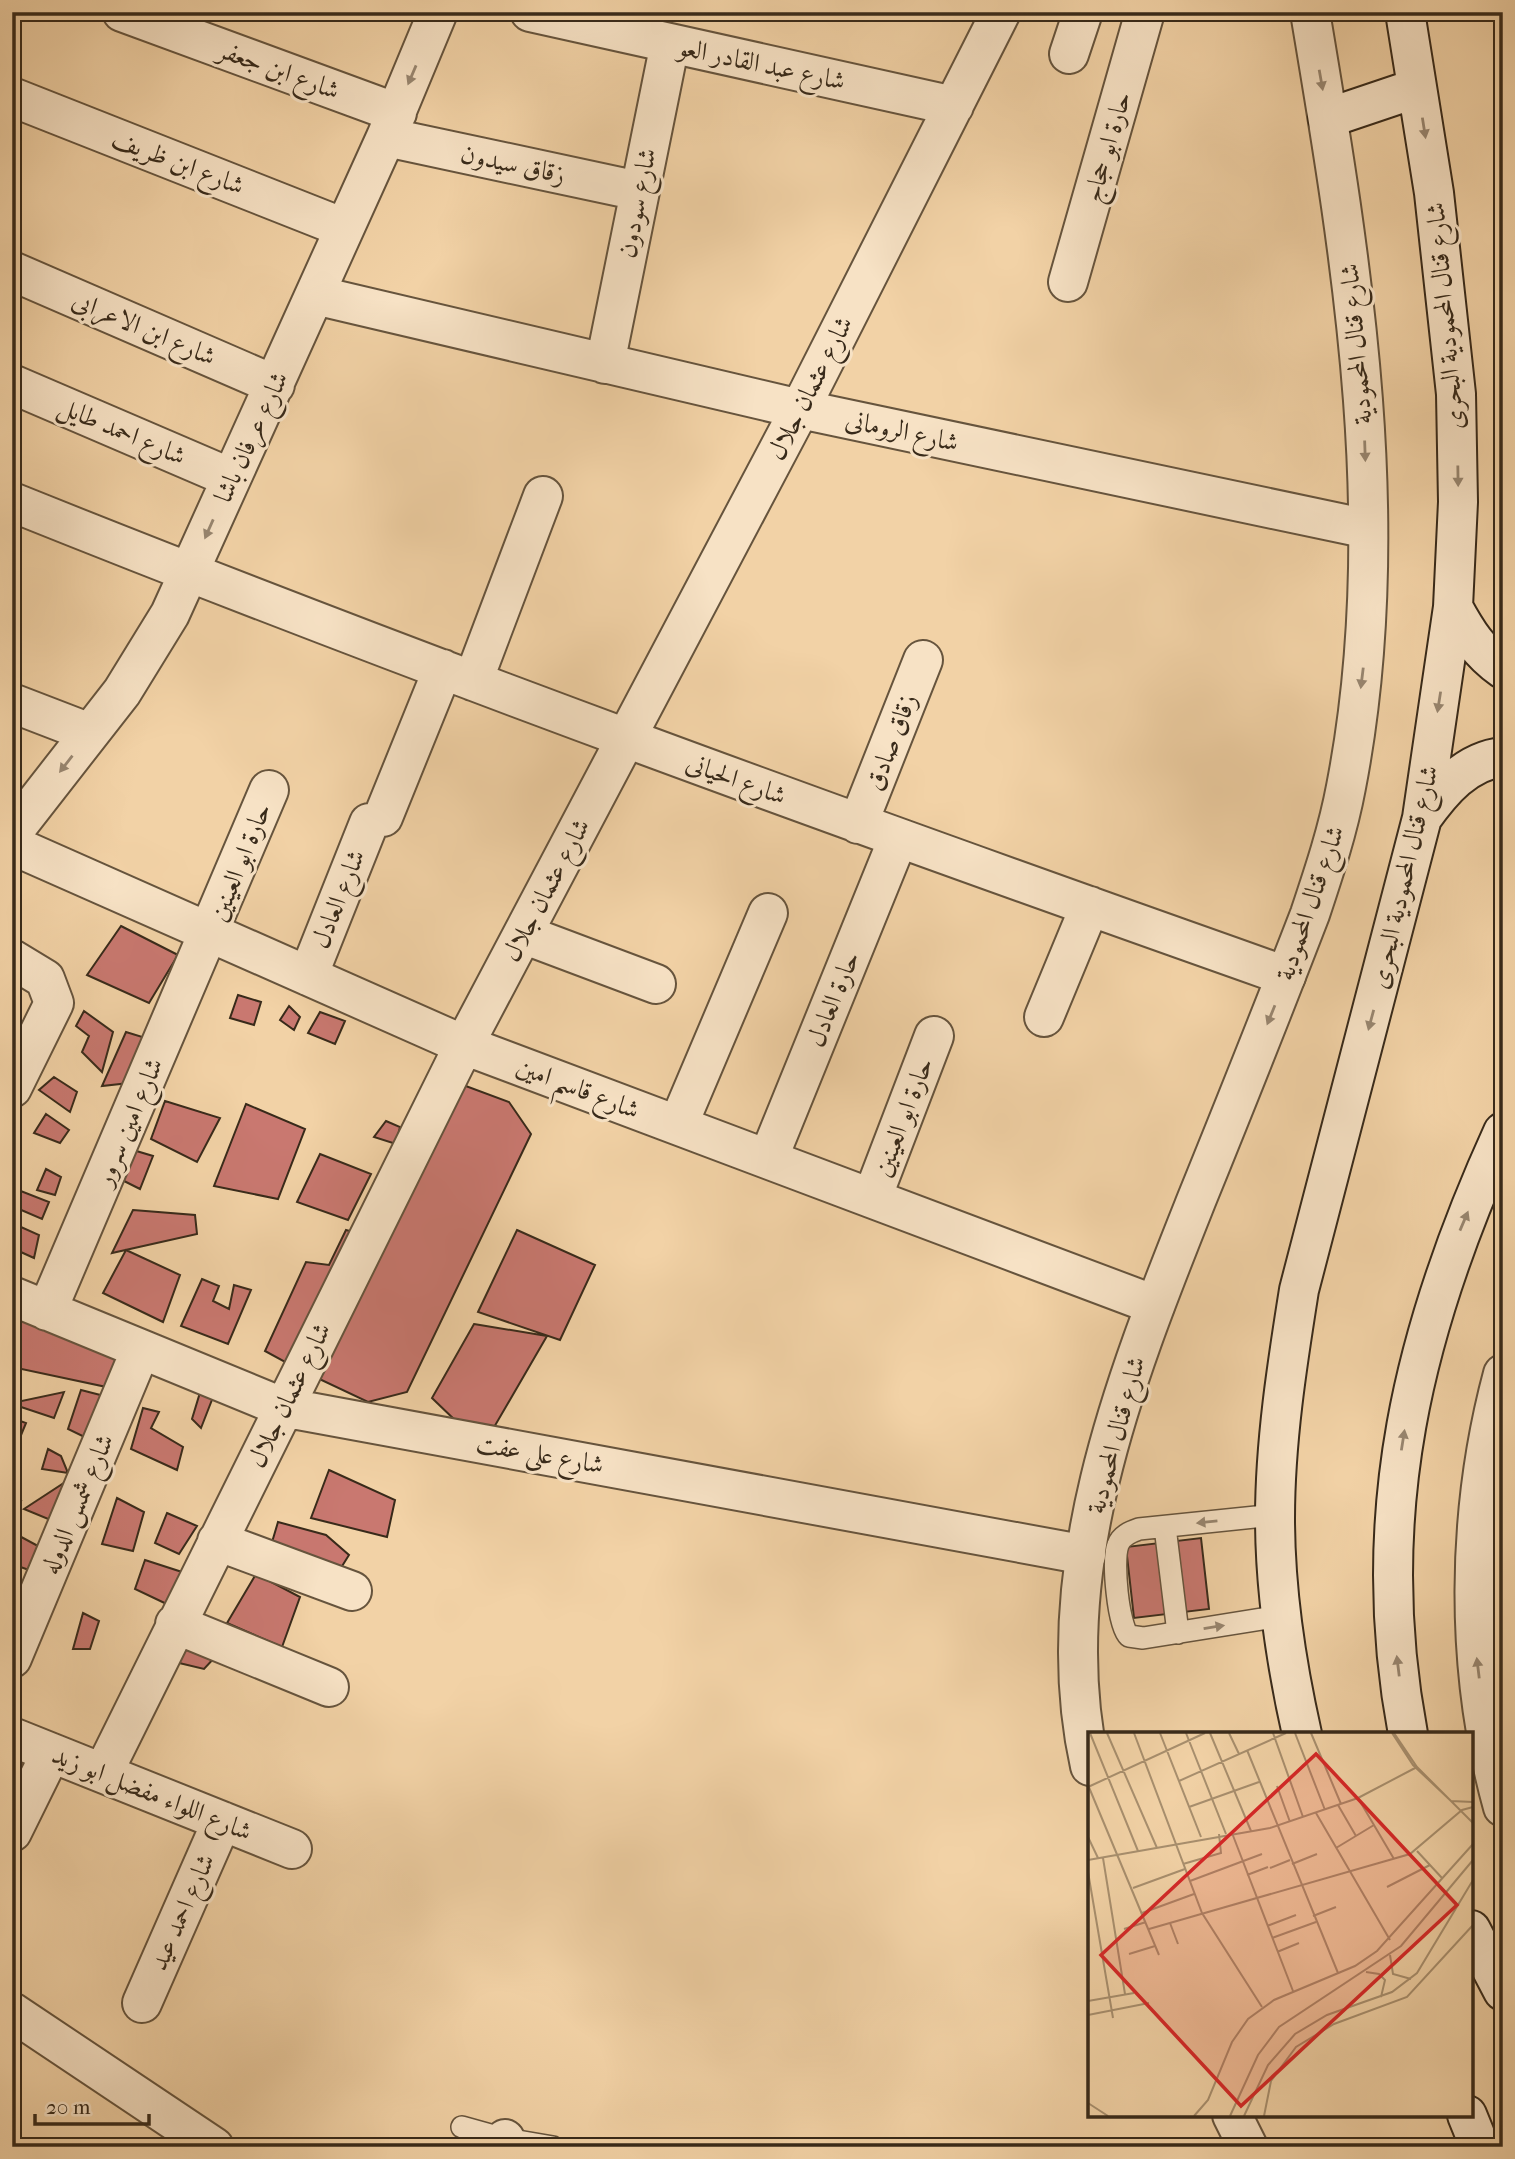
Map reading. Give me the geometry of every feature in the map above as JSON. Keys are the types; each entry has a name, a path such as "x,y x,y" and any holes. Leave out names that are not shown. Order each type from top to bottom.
{"street":[{"name":"شارع ابن جعفر","path":"122,12 391,125"},
{"name":"شارع عرفان باشا","path":"12,833 148,653 189,573 275,384 439,12"},
{"name":"شارع عبد القادر العو","path":"530,12 954,106"},
{"name":"شارع عثمان جلال","path":"103,1773 282,1407 464,1045 800,409 1001,12"},
{"path":"1069,54 1083,12"},
{"name":"حارة ابو حجاج","path":"1068,282 1145,12"},
{"name":"شارع قنال المحمودية","path":"1088,1751 1080,1692 1079,1623 1100,1541 1121,1405 1155,1305 1286,976 1330,852 1346,789 1365,659 1368,529 1363,402 1351,275 1310,12"},
{"name":"شارع قنال المحمودية البحرى","path":"1302,1732 1281,1616 1275,1515 1286,1374 1299,1290 1422,818 1453,607 1458,502 1456,394 1446,287 1405,12"},
{"name":"شارع سودون","path":"606,364 670,43"},
{"path":"1328,118 1417,88"},
{"name":"شارع ابن ظريف","path":"12,97 344,228"},
{"name":"زقاق سيدون","path":"391,125 639,191"},
{"name":"شارع ابن الاعرابى","path":"12,271 275,384"},
{"name":"شارع الرومانى","path":"315,295 800,409 1368,529"},
{"name":"شارع احمد طايل","path":"12,384 231,478"},
{"name":"شارع العادل","path":"308,976 376,820 458,675 543,496"},
{"name":"شارع الحيانى","path":"12,502 189,573 627,739 898,839 1286,976"},
{"path":"1453,607 1468,635 1486,657 1503,669"},
{"name":"زقاق صادق","path":"859,824 923,660"},
{"path":"12,703 90,733"},
{"path":"1422,818 1441,792 1466,771 1503,757"},
{"name":"حارة ابو العينين","path":"211,933 270,790"},
{"name":"حارة العادل","path":"768,1159 898,839"},
{"name":"شارع قاسم امين","path":"12,845 464,1045 1155,1305"},
{"path":"1044,1017 1090,906"},
{"path":"678,1125 768,913"},
{"name":"شارع امين سرور","path":"47,1311 211,933"},
{"path":"523,934 656,984"},
{"path":"12,959 45,979 54,1003 12,1088"},
{"name":"حارة ابو العينين","path":"872,1198 934,1036"},
{"path":"1408,1732 1395,1650 1392,1581 1402,1443 1432,1308 1455,1243 1503,1132"},
{"name":"شارع على عفت","path":"12,1296 282,1407 1100,1541"},
{"name":"شارع شمس الدوله","path":"12,1658 141,1349"},
{"path":"1503,1374 1483,1476 1475,1573 1476,1653 1494,1728 1503,1807"},
{"path":"217,1541 352,1591"},
{"path":"175,1625 329,1687"},
{"name":"شارع اللواء مفضل ابو زيد","path":"12,1737 292,1849"},
{"path":"12,1832 51,1753"},
{"name":"شارع احمد عيد","path":"142,2003 222,1821"},
{"path":"1473,1934 1503,1991"},
{"path":"12,2012 214,2147"},
{"path":"1233,2117 1248,2147"},
{"path":"1468,2117 1480,2147"}],"lane":[{"path":"1100,1541 1139,1529 1275,1515"},
{"path":"1165,1527 1178,1633"},
{"path":"1100,1541 1116,1551 1124,1630 1135,1638 1281,1616"},
{"path":"462,2127 502,2143 553,2147"}],"building":[{"path":"121,926 178,955 149,1003 87,975"},
{"path":"238,995 261,1002 254,1025 230,1018"},
{"path":"289,1006 300,1017 294,1030 280,1020"},
{"path":"84,1011 113,1032 102,1072 82,1052 89,1036 76,1026"},
{"path":"320,1012 345,1021 335,1044 308,1033"},
{"path":"126,1032 149,1039 129,1083 102,1086"},
{"path":"54,1077 77,1092 70,1112 39,1090"},
{"path":"455,1082 509,1102 531,1134 407,1392 368,1402 313,1376"},
{"path":"165,1101 220,1118 197,1162 151,1139"},
{"path":"246,1104 305,1129 278,1199 214,1186"},
{"path":"46,1114 69,1130 60,1143 34,1133"},
{"path":"386,1121 400,1127 396,1144 374,1137"},
{"path":"123,1147 153,1156 140,1189 110,1174"},
{"path":"320,1154 371,1174 348,1220 297,1202"},
{"path":"46,1169 61,1177 55,1195 37,1190"},
{"path":"13,1188 49,1202 42,1219 12,1206"},
{"path":"133,1210 195,1215 197,1234 112,1253"},
{"path":"12,1223 39,1235 34,1258 12,1248"},
{"path":"346,1230 364,1235 296,1368 265,1351 306,1262 329,1265"},
{"path":"517,1230 595,1265 560,1340 478,1312"},
{"path":"126,1250 180,1275 163,1322 103,1293"},
{"path":"202,1279 219,1286 213,1301 229,1309 234,1285 251,1290 228,1344 181,1326"},
{"path":"12,1311 136,1352 116,1389 12,1367"},
{"path":"474,1324 547,1336 493,1429 459,1424 432,1398"},
{"path":"202,1386 215,1392 201,1428 192,1419"},
{"path":"81,1390 112,1398 97,1443 68,1429"},
{"path":"64,1392 54,1418 12,1404 12,1403"},
{"path":"143,1408 159,1412 151,1428 183,1447 177,1470 131,1449"},
{"path":"12,1418 26,1423 12,1457"},
{"path":"48,1449 61,1456 68,1473 42,1469"},
{"path":"329,1470 395,1500 387,1537 311,1518"},
{"path":"73,1477 53,1521 24,1509"},
{"path":"117,1498 144,1512 133,1551 102,1544"},
{"path":"12,1500 21,1501 12,1521"},
{"path":"167,1513 197,1526 179,1554 155,1543"},
{"path":"278,1522 326,1535 349,1555 334,1579 270,1549"},
{"path":"12,1532 51,1553 43,1575 12,1564"},
{"path":"1201,1538 1209,1609 1134,1618 1126,1547"},
{"path":"145,1560 185,1573 173,1607 135,1589"},
{"path":"256,1574 300,1597 282,1647 227,1623"},
{"path":"83,1613 99,1621 90,1649 73,1649"},
{"path":"184,1642 216,1656 204,1669 175,1662"},
{"path":"12,1751 30,1758 12,1797"}]}
